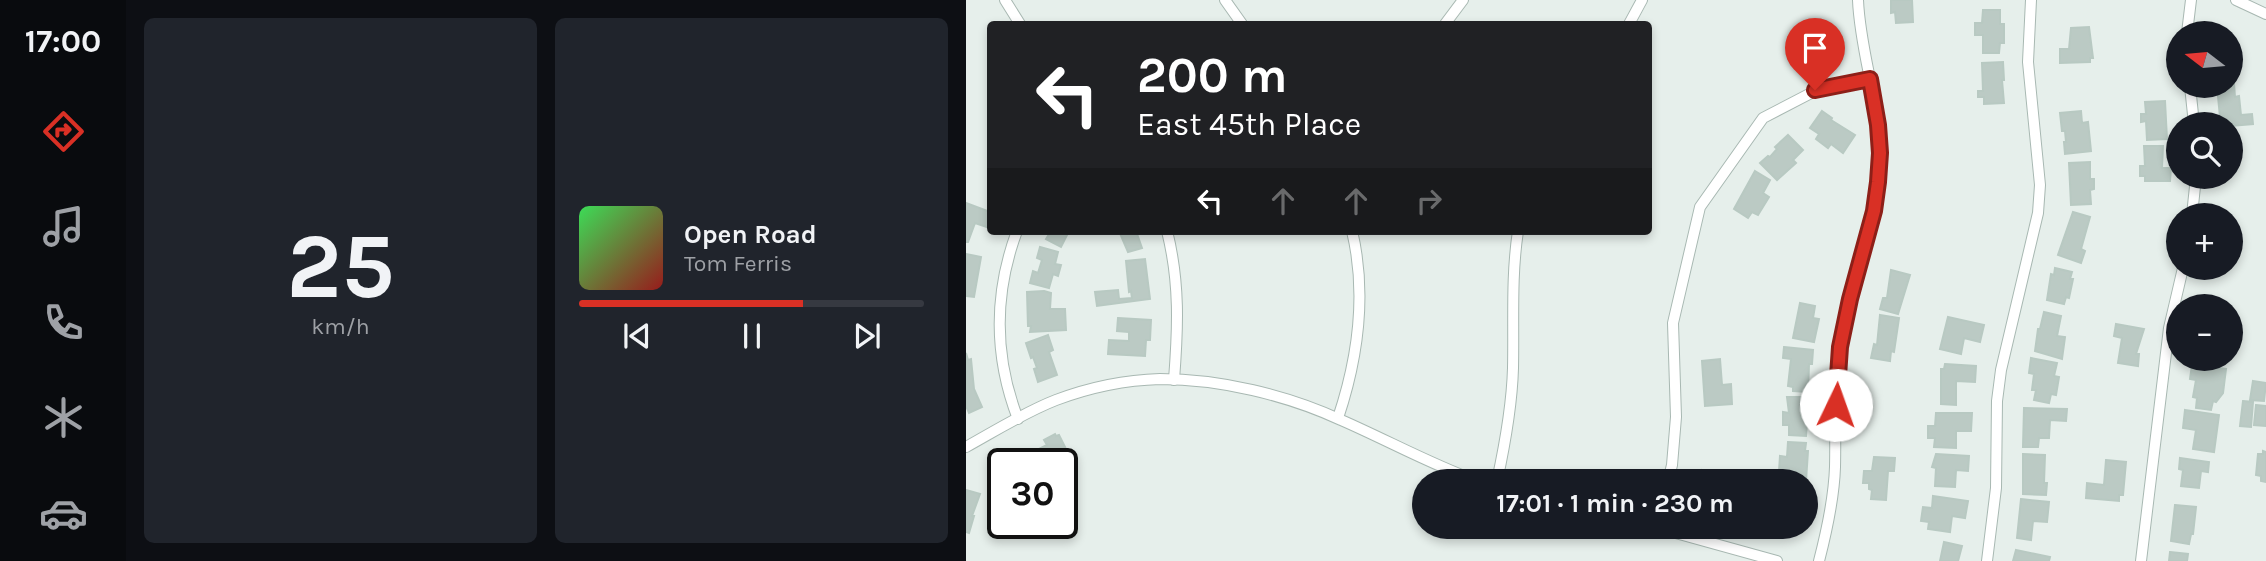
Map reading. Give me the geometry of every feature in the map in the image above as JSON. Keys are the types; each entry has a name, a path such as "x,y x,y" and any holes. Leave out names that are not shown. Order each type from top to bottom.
{"street":[{"path":"1005,0 1018,21"},
{"path":"1447,21 1463,0"},
{"path":"1631,21 1642,0"},
{"path":"1819,561 1834,478 1840,347 1874,211 1878,182 1878,125 1858,0"},
{"path":"1987,561 1996,488 1997,401 2001,370 2035,224 2039,194 2028,62 2031,0"},
{"path":"2189,21 2191,0"},
{"path":"2236,0 2266,13"},
{"path":"1227,1 1240,21"},
{"path":"1671,469 1676,417 1673,323 1700,207 1763,118 1815,90 1870,79"},
{"path":"1016,235 1006,263 999,334 1005,382 1018,419"},
{"path":"1168,235 1178,283 1174,380"},
{"path":"1338,418 1350,382 1358,332 1358,289 1352,235"},
{"path":"1499,469 1509,417 1513,369 1513,284 1518,235"},
{"path":"2141,561 2169,328 2180,280"},
{"path":"966,447 1053,401 1092,389 1159,379 1220,385 1271,396 1338,418 1447,469"},
{"path":"1699,539 1777,561"}],"building":[{"path":"1891,0 1912,0 1913,22 1896,23 1895,12 1891,13"},
{"path":"1983,10 2000,10 2000,24 2004,24 2004,43 2000,43 1999,53 1983,53 1983,35 1975,35 1975,23 1982,23"},
{"path":"2089,27 2093,58 2090,58 2090,62 2060,63 2060,49 2069,49 2071,28"},
{"path":"2003,62 2004,103 1984,104 1984,97 1978,97 1978,91 1983,91 1982,63"},
{"path":"2218,98 2239,98 2241,112 2220,112"},
{"path":"2165,101 2166,139 2147,140 2146,121 2141,122 2141,114 2146,114 2145,102"},
{"path":"1822,111 1855,135 1843,153 1831,144 1828,148 1816,139 1819,134 1810,128"},
{"path":"2081,111 2082,123 2088,122 2091,151 2065,154 2065,131 2062,131 2060,113"},
{"path":"2252,114 2253,124 2243,125 2243,115"},
{"path":"1788,135 1803,150 1793,160 1796,163 1777,180 1760,163 1770,157 1777,149 1775,147"},
{"path":"2144,146 2163,146 2162,168 2166,168 2166,181 2145,181 2145,176 2140,176 2140,166 2145,166"},
{"path":"2090,162 2090,179 2094,179 2094,189 2090,190 2091,204 2071,205 2069,163"},
{"path":"1755,171 1770,180 1763,193 1769,197 1758,215 1752,212 1748,218 1734,209"},
{"path":"966,203 987,211 987,227 975,223 966,242"},
{"path":"2073,212 2090,217 2081,249 2085,251 2081,263 2058,255"},
{"path":"1048,235 1067,235 1061,247 1046,239"},
{"path":"1121,235 1137,235 1142,248 1128,252"},
{"path":"1040,247 1058,252 1055,264 1061,265 1058,276 1053,274 1049,288 1030,283 1033,271 1038,273 1042,260 1037,258"},
{"path":"966,254 981,257 974,297 966,296"},
{"path":"1145,259 1150,299 1097,306 1095,292 1118,290 1119,299 1132,298 1126,261"},
{"path":"2055,268 2072,272 2069,298 2066,297 2064,304 2047,300 2051,274 2054,275"},
{"path":"1891,270 1910,275 1898,314 1880,309 1883,298 1887,298"},
{"path":"1027,292 1051,293 1050,309 1065,309 1066,330 1030,332"},
{"path":"1800,303 1815,306 1813,318 1819,319 1814,342 1793,338"},
{"path":"2044,312 2061,316 2057,336 2065,337 2062,359 2035,351"},
{"path":"1880,315 1899,318 1890,361 1871,358 1874,344 1877,345"},
{"path":"1948,317 1984,325 1980,342 1964,338 1961,354 1940,349"},
{"path":"1118,318 1151,320 1150,340 1146,340 1145,356 1108,354 1109,340 1129,341 1129,332 1117,331"},
{"path":"2116,324 2144,329 2136,354 2139,354 2138,366 2118,363 2122,338 2114,336"},
{"path":"1048,335 1053,350 1049,352 1057,375 1038,382 1034,369 1037,368 1026,343"},
{"path":"1784,347 1813,350 1812,364 1809,364 1808,392 1793,391 1793,387 1788,386 1791,359 1783,358"},
{"path":"966,353 968,360 971,359 974,389 982,407 969,413 966,406"},
{"path":"2031,358 2057,363 2054,376 2059,377 2056,395 2051,394 2049,403 2034,400 2034,374 2029,373"},
{"path":"1720,359 1722,385 1731,384 1732,404 1705,406 1702,361"},
{"path":"1945,364 1976,366 1975,382 1956,381 1956,405 1941,404 1941,369 1944,369"},
{"path":"2191,371 2226,371 2223,393 2216,402 2213,401 2211,410 2196,408 2197,398 2193,397 2196,380 2190,379"},
{"path":"2253,381 2266,383 2264,401 2250,400"},
{"path":"1787,397 1809,397 1806,436 1789,435 1789,425 1783,425 1783,412 1789,413"},
{"path":"2243,401 2253,402 2251,427 2240,426"},
{"path":"2256,405 2266,406 2266,426 2254,425"},
{"path":"2024,408 2067,409 2066,421 2050,420 2049,438 2039,438 2038,447 2023,447"},
{"path":"2185,410 2219,415 2214,452 2193,449 2196,430 2183,428"},
{"path":"1936,413 1972,413 1971,431 1956,431 1956,448 1934,447 1935,438 1928,438 1928,426 1935,426"},
{"path":"1055,434 1059,435 1066,448 1041,448 1047,445 1044,440"},
{"path":"1788,442 1806,443 1807,469 1779,469 1780,456 1787,457"},
{"path":"2263,451 2266,452 2266,482 2256,475 2258,454 2263,454"},
{"path":"1936,454 1969,456 1968,471 1956,470 1955,487 1935,486 1936,468 1932,467"},
{"path":"2023,454 2045,455 2046,495 2023,494"},
{"path":"1874,457 1895,458 1894,471 1888,471 1886,500 1871,499 1872,490 1869,489 1869,483 1863,483 1864,471 1872,471"},
{"path":"2180,458 2209,462 2208,472 2201,471 2199,488 2181,486 2183,470 2179,469"},
{"path":"2106,460 2126,462 2123,495 2119,495 2119,501 2086,498 2087,483 2104,485"},
{"path":"966,490 980,494 969,533 966,532"},
{"path":"1933,496 1968,501 1965,518 1952,516 1950,532 1928,529 1929,522 1921,521 1923,507 1932,508"},
{"path":"2021,499 2049,502 2047,522 2033,521 2031,540 2017,538"},
{"path":"2175,505 2196,507 2189,544 2171,541"},
{"path":"1944,542 1962,546 1958,561 1940,561"},
{"path":"2016,550 2050,557 2049,561 2013,561"},
{"path":"2170,552 2188,554 2187,561 2169,561"}],"route":[{"path":"1815,90 1870,79 1880,153 1874,211 1840,347 1836,405"}]}
